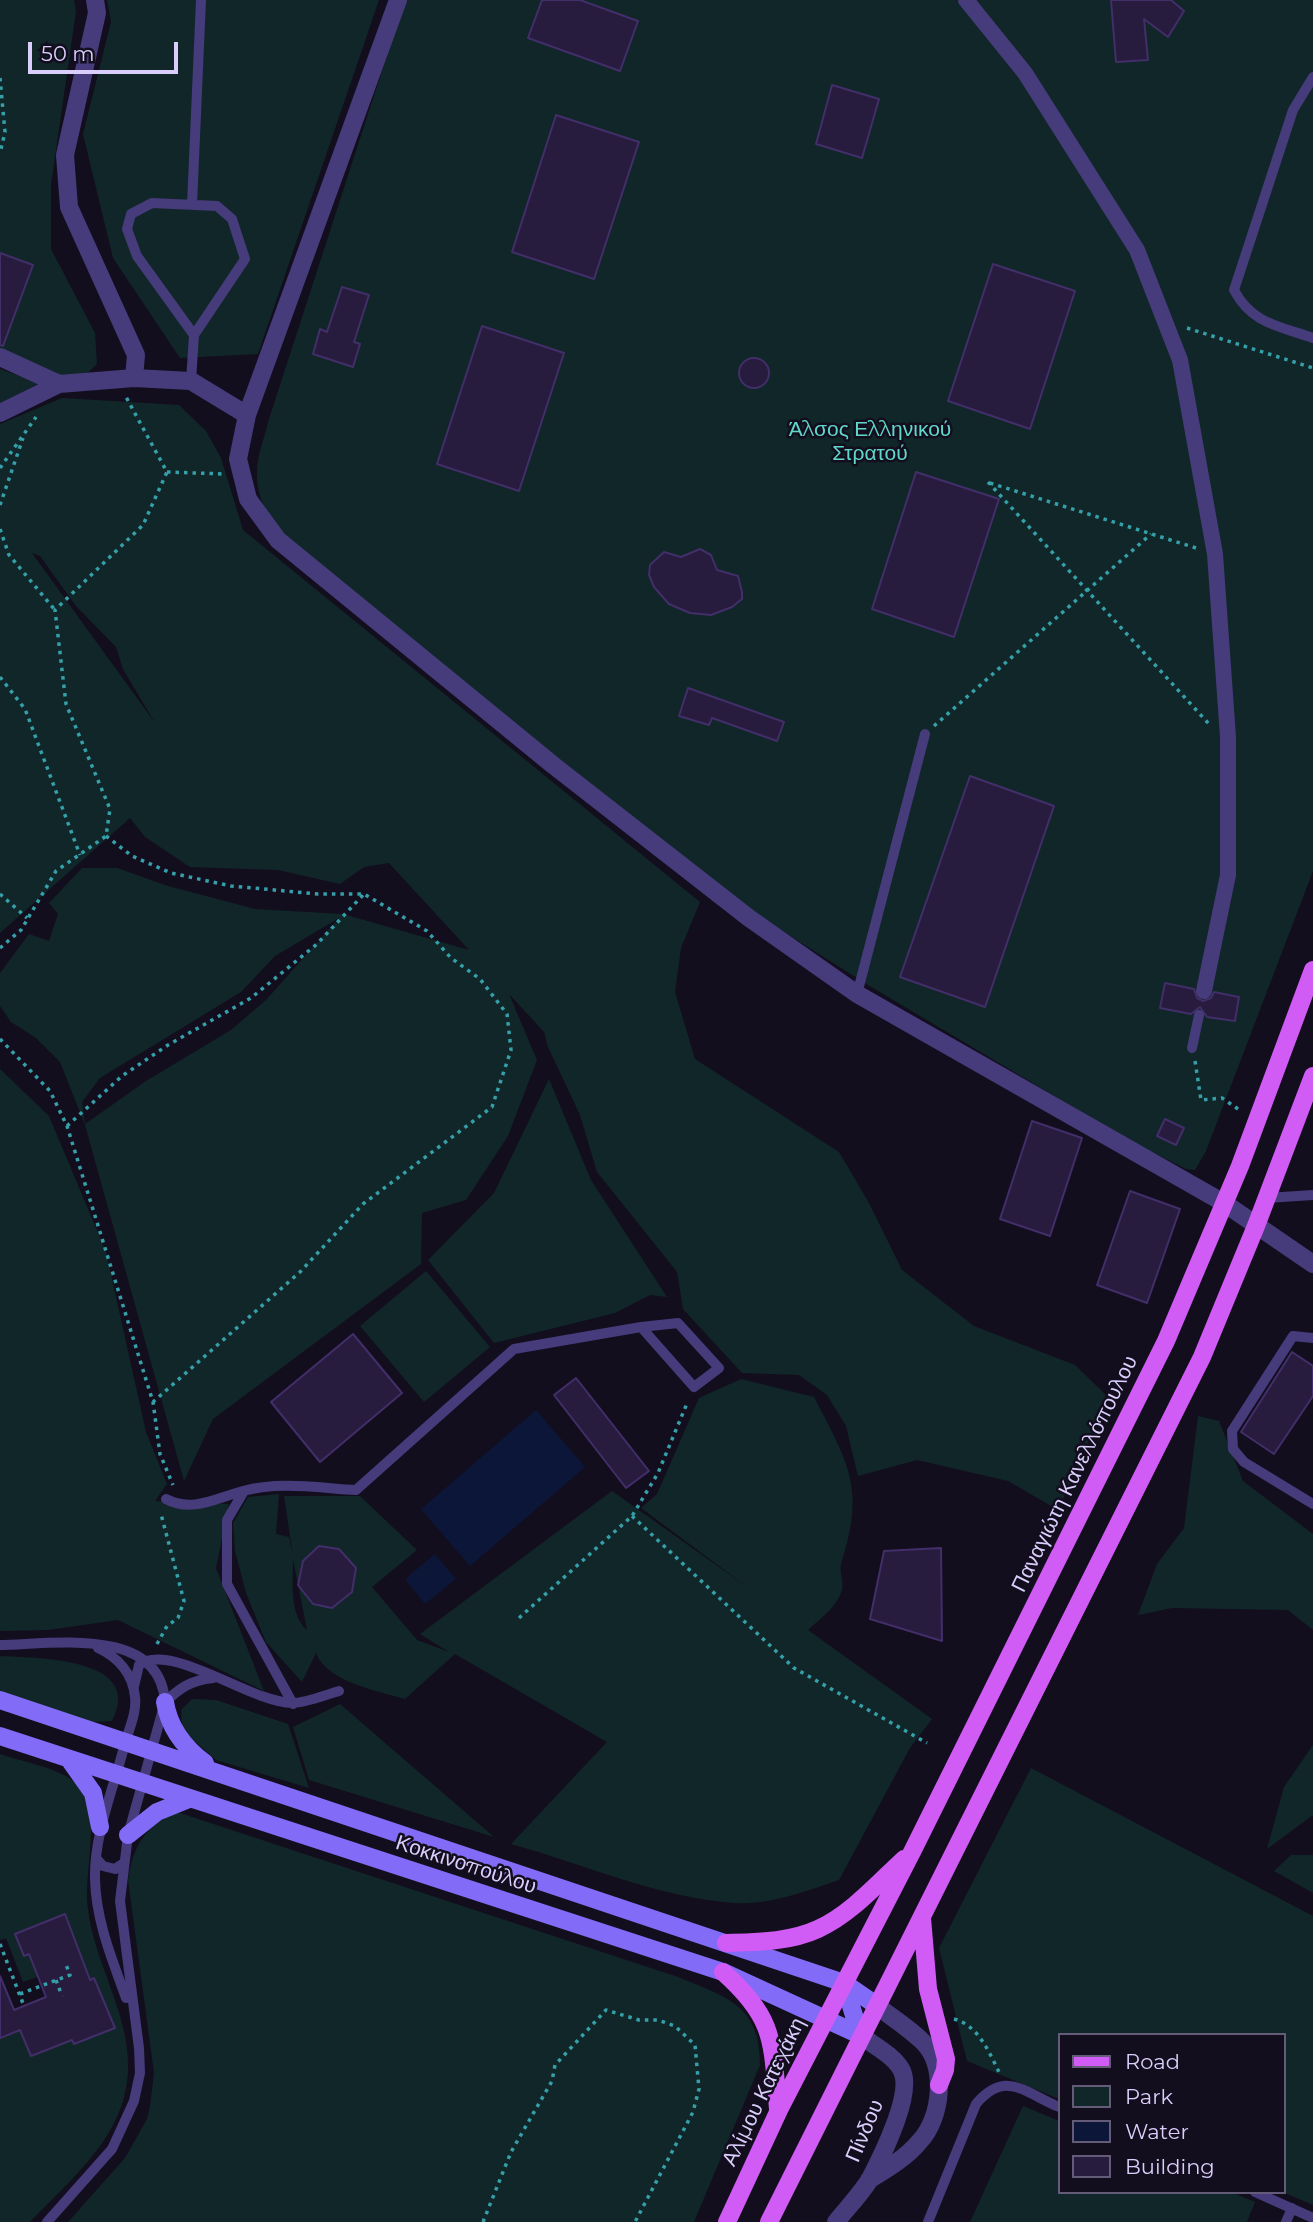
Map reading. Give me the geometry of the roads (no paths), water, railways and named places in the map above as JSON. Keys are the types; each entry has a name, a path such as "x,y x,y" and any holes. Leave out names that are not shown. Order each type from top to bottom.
{"main road":[{"name":"Παναγιώτη Κανελλόπουλου","path":"844,1983 1166,1341 1224,1203 1313,970"},
{"path":"769,2222 860,2035 922,1918 1202,1357 1312,1082"},
{"name":"Κοκκινοπούλου","path":"0,1700 844,1983 876,2005"},
{"path":"164,1702 175,1731 191,1752 217,1771"},
{"name":"Κοκκινοπούλου","path":"0,1736 723,1972 860,2035"},
{"path":"69,1759 93,1793 100,1828"},
{"path":"128,1835 158,1812 188,1799"},
{"path":"726,1943 787,1938 818,1929 845,1912 912,1852"},
{"path":"922,1918 924,1964 933,2014 946,2059 939,2085"},
{"path":"723,1972 746,1993 769,2028 779,2110"},
{"path":"844,1983 860,2035"},
{"name":"Αλίμου Κατεχάκη","path":"727,2222 779,2110 844,1983"}],"street":[{"path":"95,0 97,13 65,155 69,207 136,355 125,379"},
{"path":"398,0 247,415 238,459 248,499 278,540 553,765 749,918 857,994 1224,1203 1313,1264"},
{"path":"966,0 1025,73 1137,250 1180,360 1215,554 1228,745 1228,875 1204,990"},
{"path":"0,357 59,384"},
{"path":"0,413 59,384 125,379 191,380 247,415"},
{"name":"Πίνδου","path":"869,2180 901,2160 921,2141 933,2117 939,2085 934,2060 923,2042 876,2005"},
{"name":"Πίνδου","path":"836,2222 869,2180 901,2109 905,2084 897,2064 860,2035"}],"lane":[{"path":"192,205 201,0"},
{"path":"1313,77 1293,110 1234,290 1244,307 1259,319 1313,338"},
{"path":"191,380 194,335 245,259 232,219 217,206 152,203 131,214 127,229 137,256 194,335"},
{"path":"857,994 925,734"},
{"path":"1192,1048 1199,1015"},
{"path":"1267,1198 1313,1195"},
{"path":"166,1499 179,1506 201,1504 267,1486 356,1490 514,1349 641,1327 678,1323 719,1368 694,1387 641,1327"},
{"path":"1313,1338 1293,1336 1232,1431 1233,1449 1244,1462 1313,1504"},
{"path":"244,1491 227,1520 227,1584 293,1703"},
{"path":"0,1645 91,1644 123,1649 146,1659 182,1664 264,1699 293,1703 339,1691"},
{"path":"91,1644 121,1663 132,1680 136,1699"},
{"path":"134,2017 100,1921 95,1877 100,1828 118,1776 136,1699 134,1679 139,1665 146,1659"},
{"path":"47,2222 112,2149 126,2124 140,2073 120,1901 128,1835 164,1702 158,1672 146,1659"},
{"path":"164,1702 182,1686 197,1679 215,1678"},
{"path":"96,1858 103,1866 115,1869 124,1863"},
{"path":"928,2222 976,2104 987,2092 1005,2084 1058,2107"},
{"path":"1260,2194 1313,2218"},
{"path":"1286,2222 1292,2208"}],"water":[{"path":"536,1410 585,1467 470,1566 421,1509"},
{"path":"435,1554 456,1579 425,1604 405,1579"}],"park label":[{"name":"Άλσος Ελληνικού Στρατού","path":"870,442"}]}
